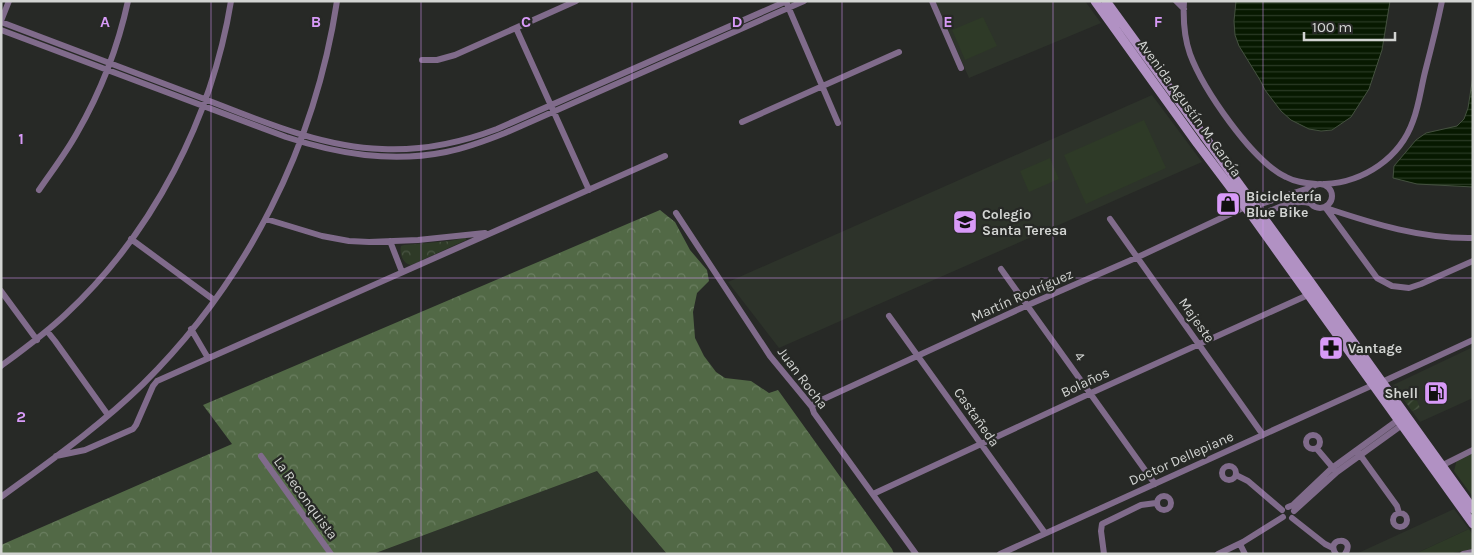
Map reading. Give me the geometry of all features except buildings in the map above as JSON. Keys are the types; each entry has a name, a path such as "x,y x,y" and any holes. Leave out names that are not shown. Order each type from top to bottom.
{"main road":[{"name":"Avenida Agustín M. García","path":"1095,1 1247,202 1255,206 1256,215 1308,295 1473,509"},
{"name":"Avenida Agustín M. García","path":"1106,1 1377,384 1400,422 1473,524"}],"street":[{"path":"9,1 1,22 301,142 328,150 366,156 411,157 479,144 667,54 787,3 804,1"},
{"path":"39,190 78,131 108,66 128,1"},
{"path":"1,366 36,340 66,314 97,282 131,240 159,197 194,129 205,103 232,1"},
{"path":"1,497 92,430 137,389 159,367 191,329 235,271 266,219 301,142 331,37 337,1"},
{"path":"422,60 437,60 456,55 576,1"},
{"path":"932,1 961,68"},
{"path":"1176,1 1184,9"},
{"path":"1184,1 1184,25 1190,55 1222,111 1252,148 1274,170 1292,180 1314,185"},
{"path":"1255,206 1314,185 1346,182 1372,171 1400,145 1413,120 1442,1"},
{"path":"205,103 338,144 381,150 440,146 475,138 553,109 671,61 787,3"},
{"path":"787,3 838,123"},
{"path":"516,28 588,190"},
{"path":"1,30 108,66"},
{"path":"742,122 899,52"},
{"path":"667,54 671,61"},
{"path":"56,456 85,450 133,429 155,384 166,377 665,156"},
{"path":"1325,184 1329,186 1333,194 1331,202 1325,207"},
{"path":"1310,203 1308,196 1314,185"},
{"path":"1273,200 1277,208"},
{"path":"1256,215 1302,201 1310,203 1317,208 1325,207 1346,215 1408,232 1443,237 1473,238"},
{"name":"Martín Rodríguez","path":"812,407 815,403 1028,305 1138,257 1247,202"},
{"path":"1325,207 1377,278 1392,286 1410,288 1473,261"},
{"name":"Juan Rocha","path":"676,214 770,356 812,407 916,554"},
{"path":"1338,224 1339,217 1346,215"},
{"path":"266,219 322,236 369,242 418,240 491,232"},
{"name":"Majeste","path":"1110,219 1263,435"},
{"path":"131,240 214,300"},
{"path":"390,241 402,272"},
{"name":"4","path":"1001,269 1155,484"},
{"path":"1,291 36,340"},
{"name":"Bolaños","path":"873,494 1308,295"},
{"name":"Castañeda","path":"889,316 1045,533"},
{"path":"191,329 208,358"},
{"path":"46,331 55,340 108,415"},
{"name":"Doctor Dellepiane","path":"1000,554 1473,340"},
{"path":"159,367 160,373 166,377"},
{"path":"137,389 145,391 148,398"},
{"path":"1283,517 1281,514 1285,508 1293,505 1334,470 1400,422"},
{"path":"1317,449 1334,470"},
{"path":"1441,466 1473,450"},
{"path":"1359,452 1397,506 1399,513"},
{"name":"La Reconquista","path":"261,456 331,554"},
{"path":"1283,517 1289,520 1334,470"},
{"path":"1236,475 1248,481 1285,508 1292,508 1293,515 1335,551 1337,542 1344,541 1348,546 1348,551 1345,554"},
{"path":"1104,554 1101,526 1104,523 1141,505 1156,503"},
{"path":"1218,554 1240,544 1283,517"},
{"path":"1240,544 1245,554"},
{"path":"1465,553 1473,552"}],"shaded area":[{"path":"935,1 1085,1 1101,23 969,78"},
{"path":"1236,1 1390,1 1382,50 1369,89 1351,117 1332,130 1321,131 1309,129 1291,120 1281,111 1265,90 1239,46 1235,35 1234,21"},
{"path":"1473,76 1473,187 1417,184 1393,178 1394,166 1416,140 1426,133 1457,126 1464,119 1468,108"},
{"name":"Colegio Santa Teresa","path":"1152,95 1202,162 779,348 728,282"},
{"path":"1473,347 1473,398 1420,422 1393,385"},
{"path":"597,471 667,554 373,554"},
{"path":"1454,509 1469,529 1415,554 1356,554"}],"green space":[{"path":"983,17 997,46 965,60 952,30"},
{"path":"1144,120 1166,168 1086,204 1064,155"},
{"path":"1050,158 1059,179 1029,192 1020,171"},
{"path":"660,210 675,222 690,250 707,270 709,281 697,293 693,312 695,338 704,356 716,372 725,378 751,381 769,393 778,390 894,554 667,554 597,471 373,554 1,554 1,545 232,444 203,405"},
{"path":"466,238 466,240 411,265 406,263 401,255 401,246 404,245"},
{"path":"1412,389 1420,408 1412,411 1400,394"},
{"path":"1473,452 1473,497 1454,471 1457,459"},
{"path":"1469,529 1473,535 1473,549 1448,554 1415,554"}],"place":[{"name":"Bicicletería Blue Bike","path":"1228,204"},
{"name":"Colegio Santa Teresa","path":"965,222"},
{"name":"Vantage","path":"1331,348"},
{"name":"Shell","path":"1436,393"}]}
